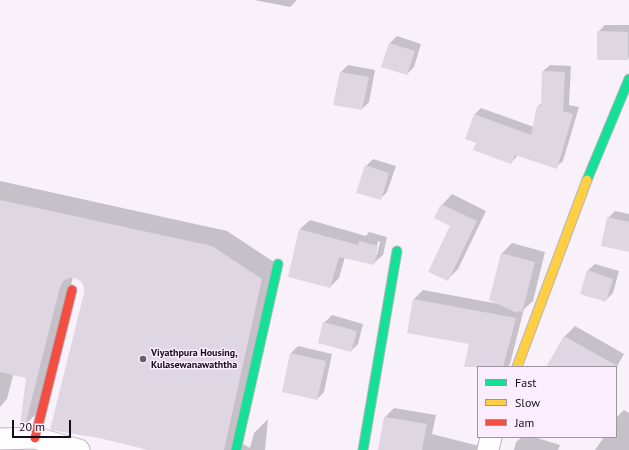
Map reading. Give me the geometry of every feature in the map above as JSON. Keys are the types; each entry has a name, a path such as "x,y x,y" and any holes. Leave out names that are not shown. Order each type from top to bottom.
{"street":[{"path":"517,366 592,167 629,79"},
{"path":"363,450 397,251"},
{"path":"236,450 278,264"},
{"path":"35,438 72,290"},
{"path":"0,439 35,438 79,450"},
{"path":"488,450 491,438"}],"building":[{"path":"597,31 628,32 628,60 597,60"},
{"path":"389,43 415,51 407,75 381,67"},
{"path":"542,71 565,72 563,111 573,114 557,169 515,155 511,164 473,150 476,143 465,139 474,114 531,135 537,106 541,106"},
{"path":"340,72 369,77 362,110 333,105"},
{"path":"365,165 389,173 381,200 356,193"},
{"name":"Viyathpura Housing, Kulasewanawaththa","path":"0,200 212,246 262,279 224,450 148,450 99,438 50,430 84,293 84,287 81,281 75,278 69,278 63,281 60,287 25,426 20,425 26,378 0,372"},
{"path":"441,204 477,221 448,281 428,272 450,226 434,218"},
{"path":"607,217 629,222 629,252 601,246"},
{"path":"299,229 358,245 359,241 378,246 374,265 339,257 330,288 288,277"},
{"path":"501,253 535,262 522,312 517,311 517,313 489,300"},
{"path":"587,270 613,279 606,302 580,294"},
{"path":"413,299 516,318 503,366 464,367 469,344 407,333"},
{"path":"323,322 357,331 351,352 318,343"},
{"path":"564,336 619,367 617,366 547,366"},
{"path":"290,353 326,361 317,400 282,392"},
{"path":"384,417 427,424 422,450 378,450"}],"traffic: fast":[{"path":"587,180 629,79"},
{"path":"363,450 397,251"},
{"path":"236,450 278,264"}],"traffic: slow":[{"path":"517,366 587,180"}],"traffic: jam":[{"path":"35,438 72,290"}],"place":[{"name":"Viyathpura Housing, Kulasewanawaththa","path":"143,359"}]}
